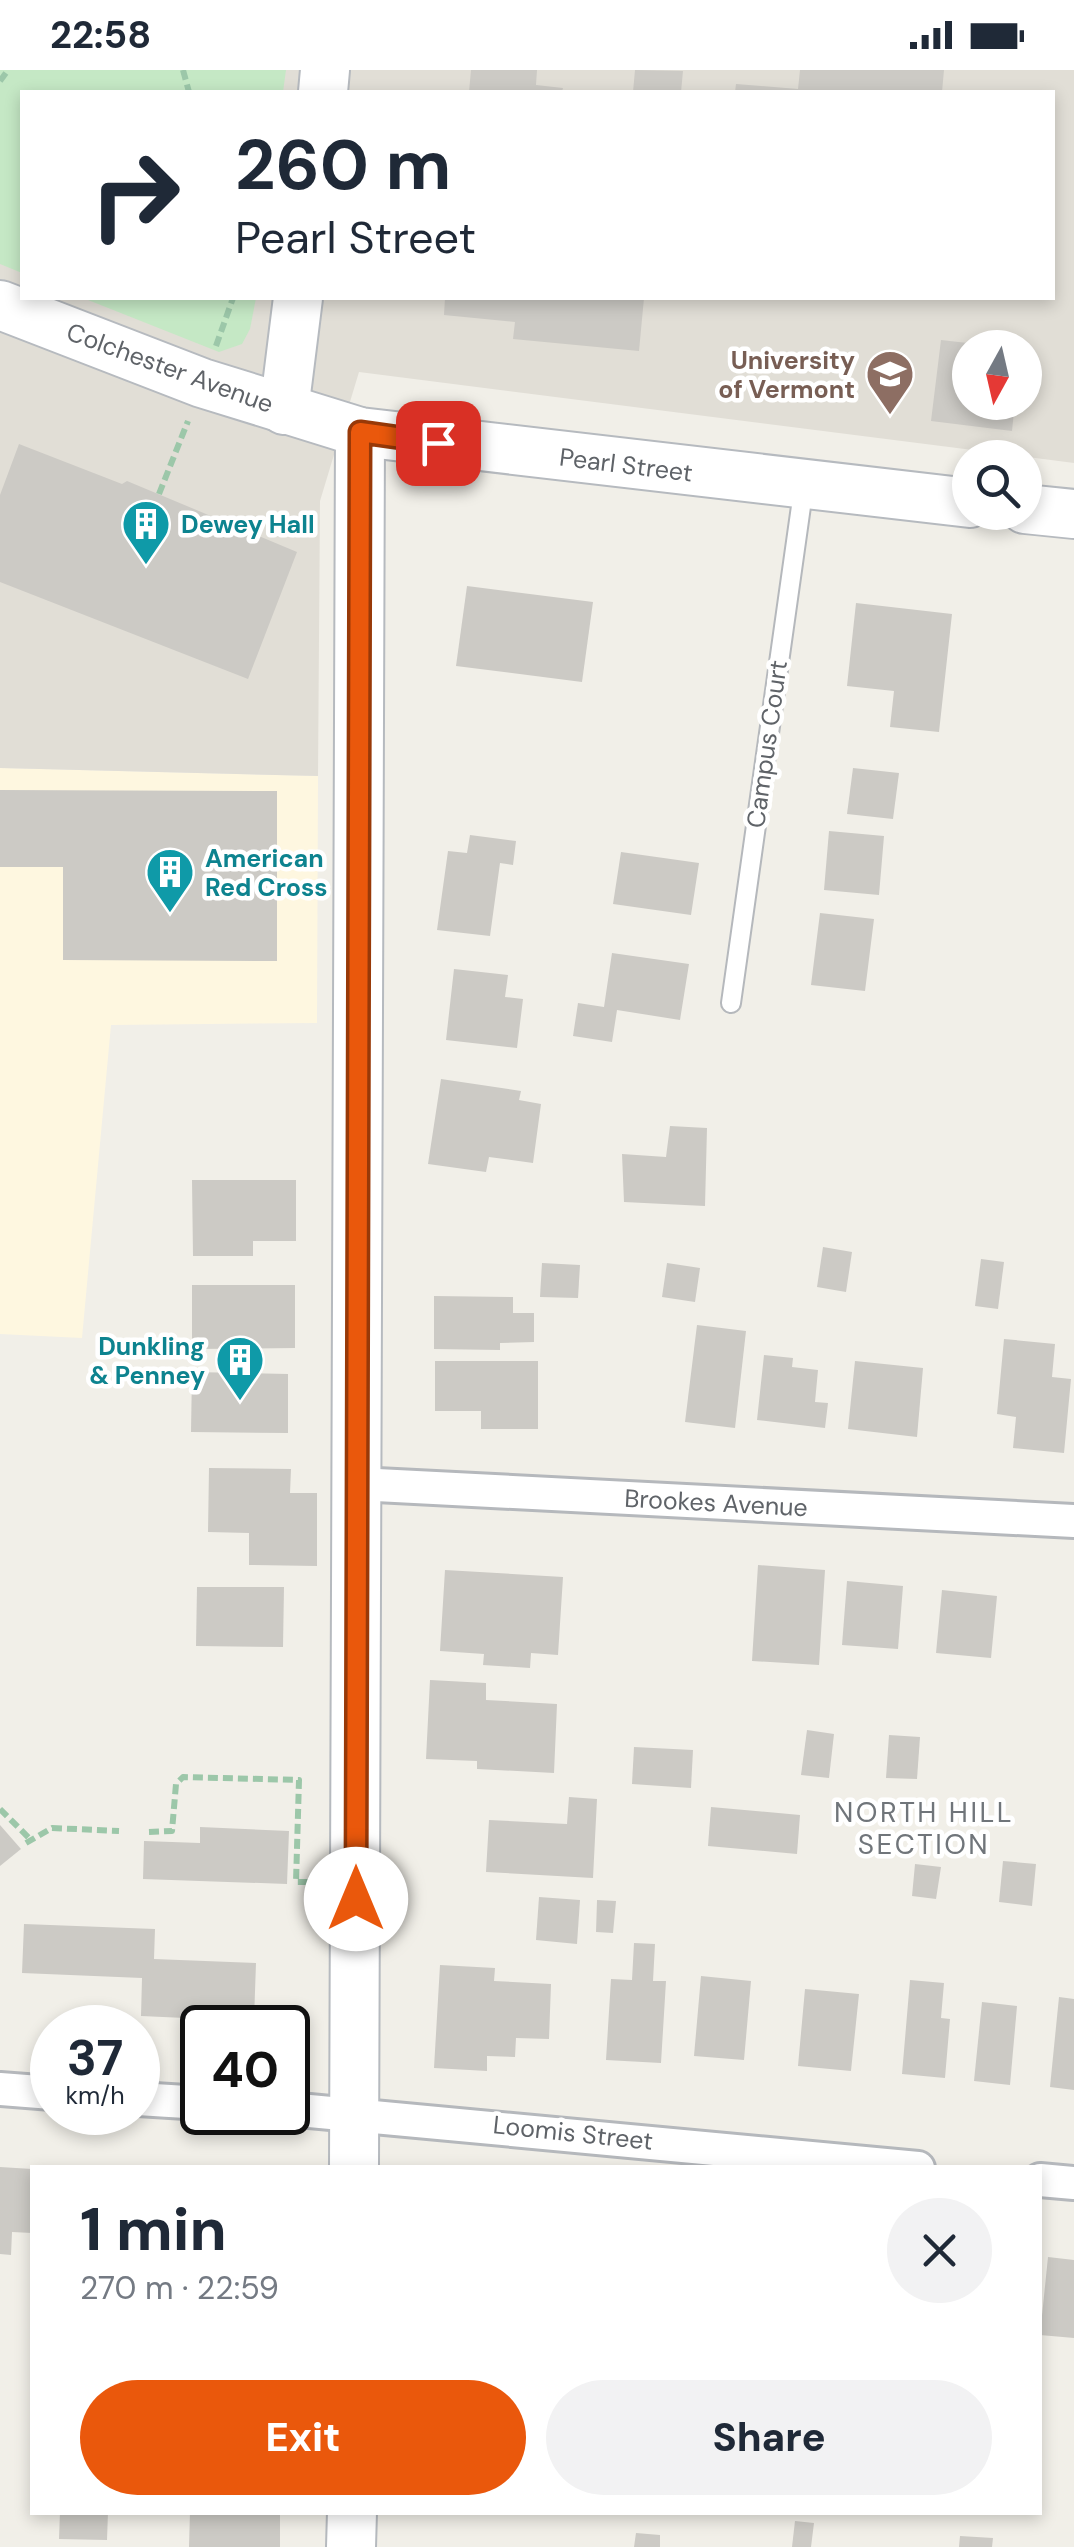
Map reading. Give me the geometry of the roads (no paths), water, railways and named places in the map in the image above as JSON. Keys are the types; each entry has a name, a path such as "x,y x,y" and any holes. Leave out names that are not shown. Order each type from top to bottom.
{"street":[{"path":"284,410 298,300"},
{"name":"Colchester Avenue","path":"0,305 202,383 284,410"},
{"name":"Pearl Street","path":"284,410 360,432 952,501"},
{"path":"354,2165 360,432"},
{"path":"1042,511 1074,514"},
{"name":"Brookes Avenue","path":"357,1484 1074,1521"},
{"path":"0,2089 30,2091"},
{"name":"Loomis Street","path":"310,2111 887,2165"},
{"path":"1042,2180 1074,2183"},
{"path":"351,2547 352,2515"}],"lane":[{"name":"Campus Court","path":"731,1003 804,485"}],"place":[{"name":"University of Vermont","path":"890,416"},
{"name":"Dewey Hall","path":"146,566"},
{"name":"American Red Cross","path":"170,914"},
{"name":"Dunkling & Penney","path":"240,1402"}],"district":[{"name":"NORTH HILL SECTION","path":"924,1828"}]}
